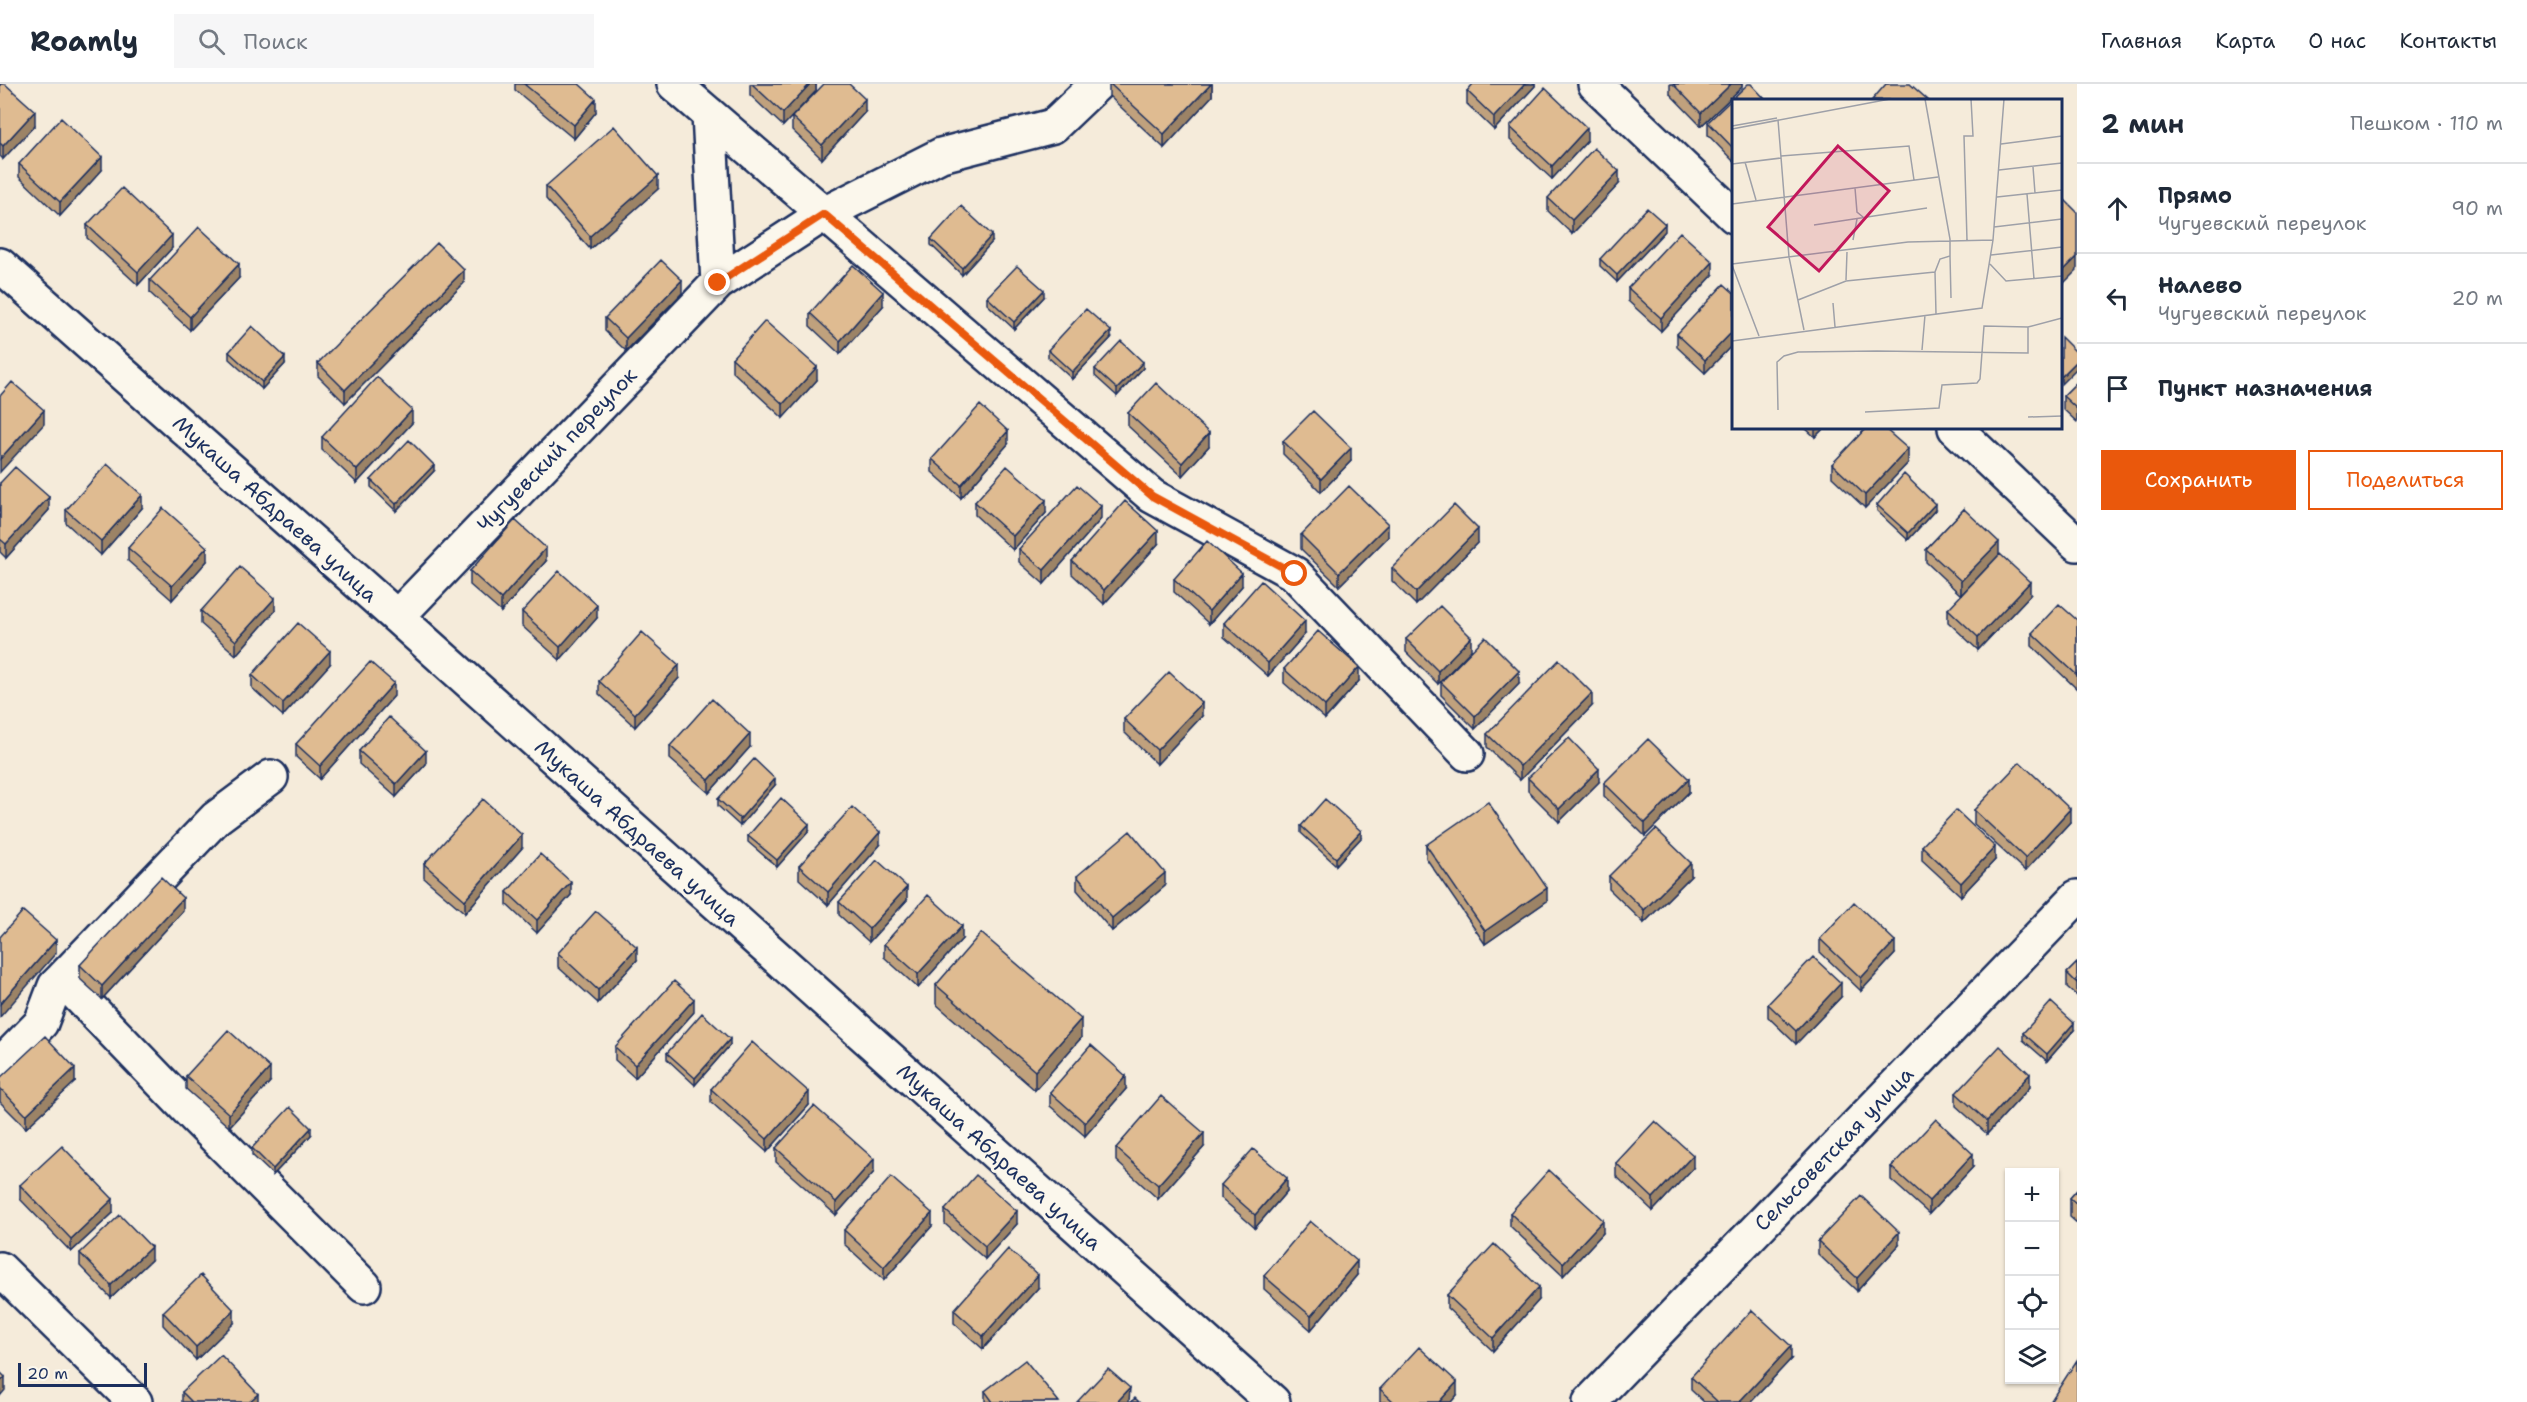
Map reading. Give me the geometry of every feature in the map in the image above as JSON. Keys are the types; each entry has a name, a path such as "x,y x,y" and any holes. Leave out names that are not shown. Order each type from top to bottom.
{"street":[{"path":"674,84 1152,496 1295,574 1467,754"},
{"name":"Чугуевский переулок","path":"397,617 718,283 824,214 941,155 1053,126 1097,84"},
{"path":"1595,84 1732,214"},
{"path":"709,114 718,283"},
{"name":"Мукаша Абдраева улица","path":"0,266 397,617 1273,1402"},
{"path":"1956,429 2077,544"},
{"path":"0,1065 41,1023 55,986 216,818 271,777"},
{"name":"Сельсоветская улица","path":"1590,1402 2077,897"},
{"path":"62,979 195,1117 364,1286"},
{"path":"0,1269 135,1402"}],"building":[{"path":"0,84 5,84 35,111 3,146 0,143"},
{"path":"524,84 579,84 596,99 574,125"},
{"path":"752,84 810,84 783,113"},
{"path":"824,84 849,84 865,99 822,145 792,117"},
{"path":"1110,84 1211,84 1164,134"},
{"path":"1473,84 1525,84 1494,117 1467,91"},
{"path":"1673,84 1731,84 1701,113"},
{"path":"1748,84 1751,84 1765,99 1732,99"},
{"path":"1886,84 1910,84 1927,99 1873,99"},
{"path":"1545,88 1587,128 1552,166 1510,127"},
{"path":"1732,99 1732,147 1708,122"},
{"path":"61,118 102,157 60,202 19,164"},
{"path":"614,126 658,176 590,236 546,186"},
{"path":"1594,148 1619,171 1572,220 1548,198"},
{"path":"122,188 172,235 138,272 87,225"},
{"path":"2065,200 2077,212 2077,257 2062,272 2062,203"},
{"path":"961,206 992,235 962,268 931,239"},
{"path":"1647,208 1665,224 1617,275 1600,259"},
{"path":"199,227 239,264 190,317 150,280"},
{"path":"1680,232 1713,262 1661,318 1628,288"},
{"path":"437,243 464,270 345,390 318,363"},
{"path":"661,260 682,280 626,338 605,318"},
{"path":"853,265 883,292 840,341 810,313"},
{"path":"1017,266 1044,290 1014,322 987,297"},
{"path":"1724,284 1732,291 1732,332 1705,360 1677,334"},
{"path":"1086,309 1111,331 1072,372 1048,350"},
{"path":"765,321 817,367 783,404 732,358"},
{"path":"252,326 285,357 262,382 229,352"},
{"path":"2062,338 2077,353 2077,361 2062,376"},
{"path":"1121,341 1143,362 1117,389 1095,369"},
{"path":"377,377 412,410 357,470 322,437"},
{"path":"12,382 44,410 0,459 0,396"},
{"path":"2077,382 2077,409 2063,396"},
{"path":"1156,383 1209,433 1182,463 1128,413"},
{"path":"980,405 1008,431 961,485 932,459"},
{"path":"1313,411 1351,448 1321,479 1283,441"},
{"path":"1865,429 1885,429 1908,449 1865,495 1832,464"},
{"path":"409,440 434,465 396,504 371,480"},
{"path":"107,464 142,495 101,541 66,510"},
{"path":"1007,466 1046,500 1013,536 975,502"},
{"path":"15,467 49,497 6,544 0,539 0,483"},
{"path":"1904,474 1935,504 1908,533 1877,505"},
{"path":"1077,485 1101,506 1044,570 1019,549"},
{"path":"1349,486 1388,524 1339,573 1301,535"},
{"path":"1125,501 1158,531 1104,590 1072,561"},
{"path":"1454,505 1478,529 1416,592 1392,568"},
{"path":"163,508 207,547 172,586 128,548"},
{"path":"1964,509 1999,542 1961,581 1926,549"},
{"path":"515,520 546,548 501,599 470,571"},
{"path":"1207,541 1242,573 1209,611 1174,579"},
{"path":"2000,554 2030,582 1978,637 1948,609"},
{"path":"240,567 275,598 236,641 201,611"},
{"path":"559,571 597,605 560,647 522,612"},
{"path":"1261,581 1305,621 1268,663 1224,623"},
{"path":"2059,604 2077,620 2077,675 2032,633"},
{"path":"1440,606 1471,637 1438,671 1406,639"},
{"path":"298,623 330,651 283,703 252,675"},
{"path":"1318,631 1359,667 1325,706 1284,669"},
{"path":"642,632 679,665 635,714 599,681"},
{"path":"1485,637 1519,671 1475,716 1441,682"},
{"path":"1559,660 1592,693 1520,766 1487,734"},
{"path":"370,662 394,683 320,766 296,744"},
{"path":"1169,672 1202,703 1157,750 1124,719"},
{"path":"712,699 750,734 709,780 670,746"},
{"path":"389,717 426,751 396,784 359,751"},
{"path":"1569,738 1599,769 1559,809 1528,778"},
{"path":"1648,739 1689,779 1645,823 1604,783"},
{"path":"754,759 775,779 740,819 718,799"},
{"path":"2020,762 2070,809 2025,858 1974,810"},
{"path":"781,798 809,824 777,860 748,836"},
{"path":"483,799 522,835 465,900 424,864"},
{"path":"1325,799 1361,831 1336,858 1301,826"},
{"path":"1488,802 1547,888 1485,931 1426,845"},
{"path":"852,807 880,832 828,892 799,866"},
{"path":"1956,810 1995,847 1961,883 1922,846"},
{"path":"1656,829 1691,863 1644,910 1609,876"},
{"path":"1130,831 1165,873 1112,918 1077,876"},
{"path":"540,854 571,882 537,920 507,892"},
{"path":"877,860 907,887 869,929 839,902"},
{"path":"161,877 183,898 102,986 80,965"},
{"path":"928,895 962,926 918,974 884,944"},
{"path":"1854,902 1895,941 1861,978 1820,939"},
{"path":"23,911 56,940 0,1004 0,937"},
{"path":"596,911 637,947 598,990 558,953"},
{"path":"981,933 1081,1019 1035,1071 936,985"},
{"path":"1813,957 1841,983 1796,1031 1768,1004"},
{"path":"2077,963 2077,983 2067,973"},
{"path":"674,981 694,999 635,1065 615,1047"},
{"path":"2051,1002 2074,1023 2047,1054 2023,1033"},
{"path":"702,1013 730,1039 695,1078 667,1053"},
{"path":"228,1030 270,1068 229,1114 186,1076"},
{"path":"45,1036 75,1068 26,1115 0,1088 0,1078"},
{"path":"752,1042 809,1092 767,1139 711,1089"},
{"path":"1091,1045 1126,1076 1085,1123 1050,1092"},
{"path":"2000,1046 2030,1074 1987,1121 1956,1093"},
{"path":"1161,1096 1204,1133 1158,1185 1116,1148"},
{"path":"814,1106 874,1159 836,1202 776,1148"},
{"path":"290,1107 311,1128 273,1169 252,1148"},
{"path":"1936,1119 1973,1154 1929,1201 1891,1167"},
{"path":"1655,1121 1693,1155 1653,1198 1616,1163"},
{"path":"62,1146 113,1199 71,1239 20,1185"},
{"path":"1253,1149 1287,1178 1255,1215 1221,1185"},
{"path":"1549,1170 1603,1220 1563,1263 1510,1213"},
{"path":"976,1175 1017,1211 985,1246 945,1210"},
{"path":"891,1177 932,1213 884,1267 844,1230"},
{"path":"2077,1190 2077,1204 2070,1198"},
{"path":"1861,1196 1899,1232 1857,1278 1818,1241"},
{"path":"120,1215 151,1247 111,1285 80,1253"},
{"path":"1310,1221 1357,1261 1311,1316 1264,1276"},
{"path":"1494,1244 1539,1287 1493,1338 1447,1295"},
{"path":"1008,1249 1038,1275 983,1336 954,1310"},
{"path":"201,1275 234,1310 196,1347 163,1312"},
{"path":"1752,1310 1791,1346 1739,1402 1718,1402 1691,1377"},
{"path":"1419,1347 1457,1382 1439,1402 1394,1402 1380,1389"},
{"path":"221,1355 258,1394 249,1402 192,1402 182,1392"},
{"path":"1025,1360 1059,1402 993,1402 985,1391"},
{"path":"2077,1360 2077,1402 2050,1402"},
{"path":"1108,1369 1130,1388 1117,1402 1077,1402"},
{"path":"0,1372 5,1377 0,1382"}],"route":[{"path":"718,283 824,214 1152,496 1295,574"}]}
